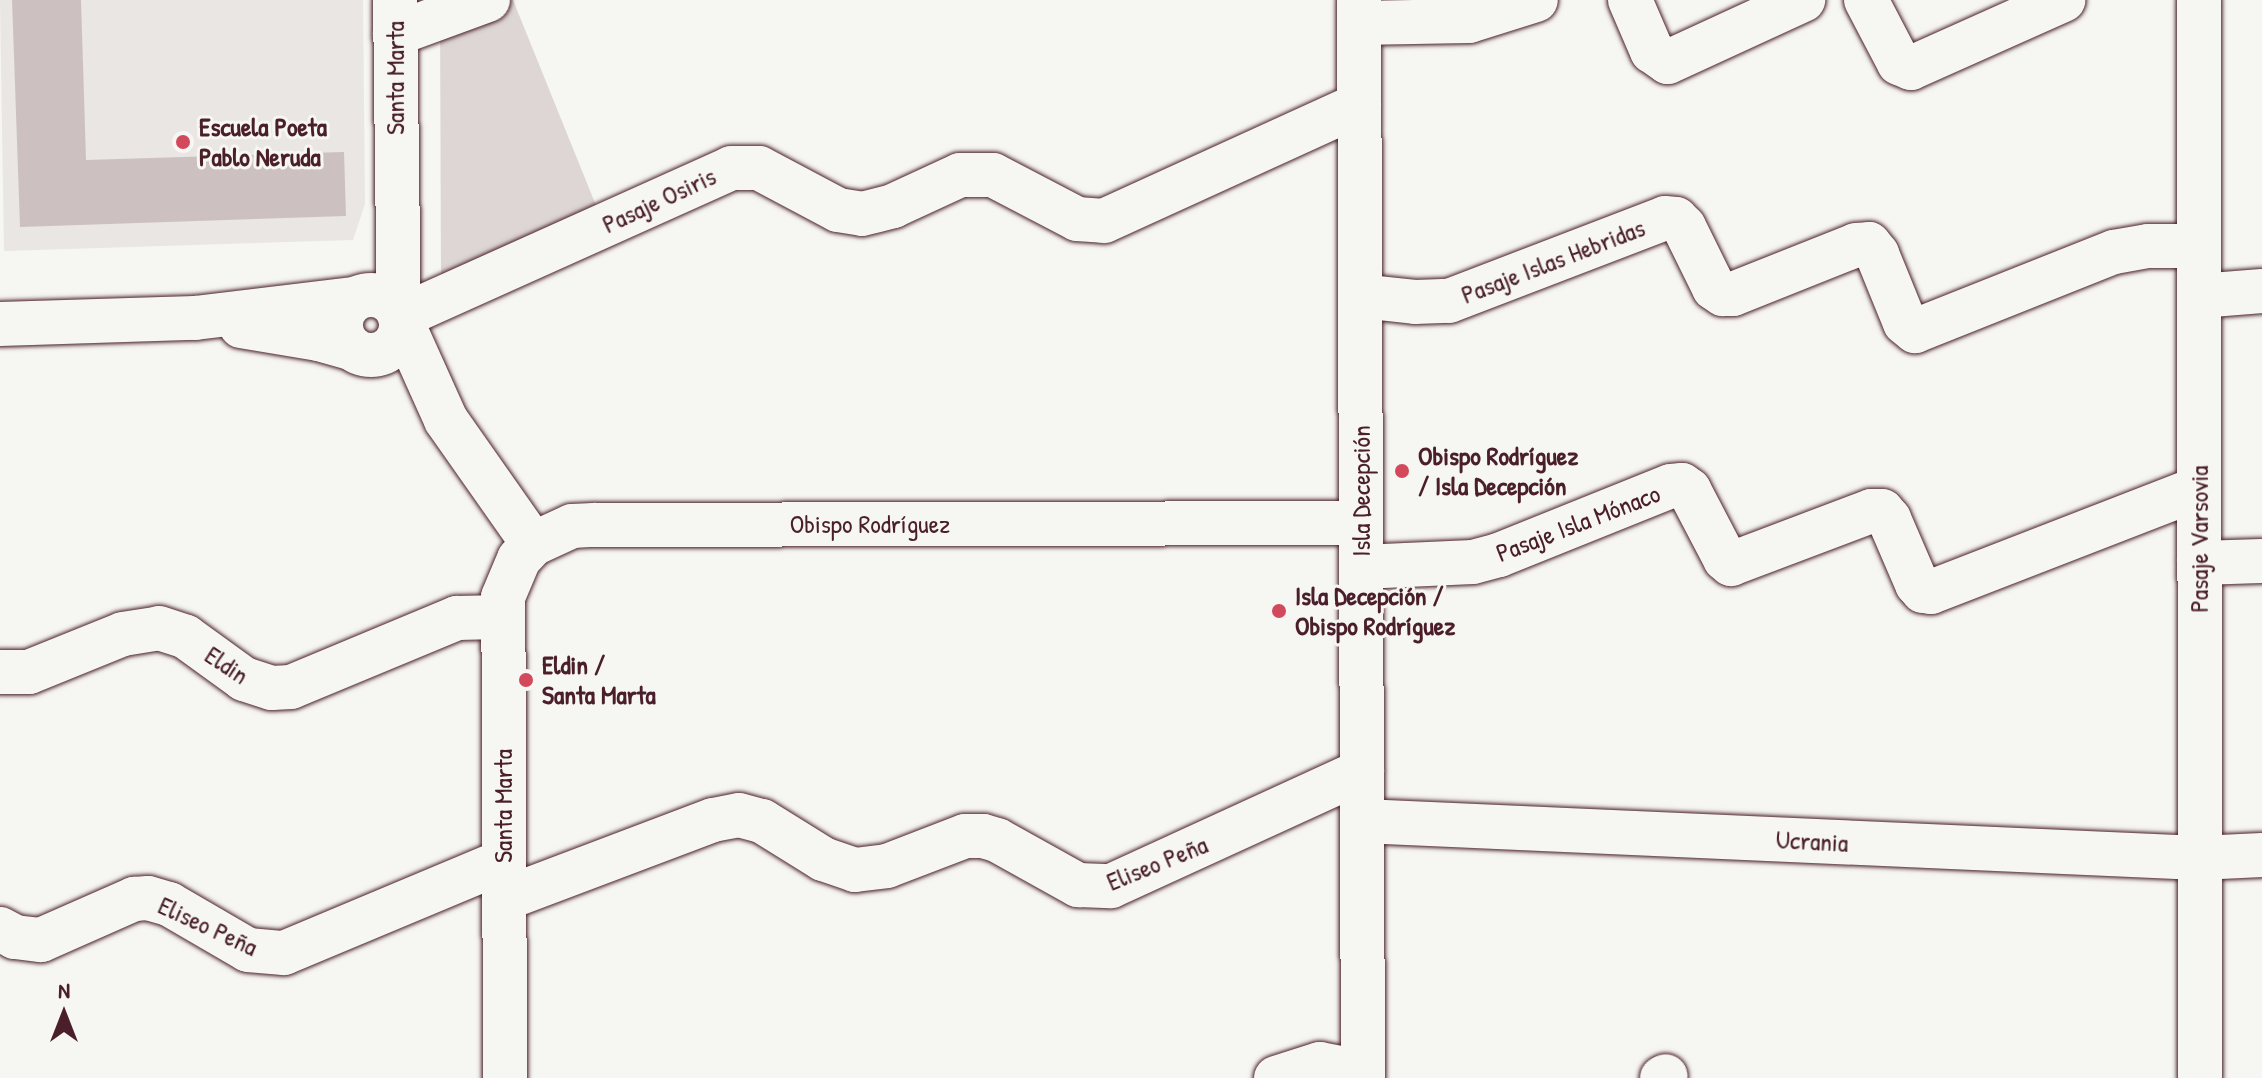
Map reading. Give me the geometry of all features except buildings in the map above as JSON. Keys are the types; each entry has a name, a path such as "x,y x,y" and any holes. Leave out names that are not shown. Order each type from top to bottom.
{"street":[{"path":"395,17 488,0"},
{"path":"1359,12 1469,21 1536,0"},
{"path":"1630,0 1652,51 1668,62 1803,0"},
{"path":"1866,0 1899,63 1911,68 2063,0"},
{"name":"Pasaje Varsovia","path":"2199,0 2200,1078"},
{"name":"Isla Decepción","path":"1359,12 1363,1078"},
{"name":"Santa Marta","path":"384,309 395,155 395,17"},
{"name":"Pasaje Osiris","path":"384,309 731,168 759,168 838,210 862,214 893,206 960,175 993,175 1077,219 1104,221 1359,105"},
{"name":"Pasaje Islas Hebridas","path":"1360,296 1415,302 1449,301 1665,218 1676,219 1684,227 1714,288 1723,294 1733,294 1856,245 1869,244 1877,254 1905,323 1915,331 2114,252 2148,246 2199,246"},
{"path":"2199,296 2262,291"},
{"path":"384,309 348,305 340,324 346,342 446,420"},
{"path":"0,324 384,309"},
{"path":"384,309 446,420 533,544"},
{"path":"195,318 319,339 357,352"},
{"name":"Pasaje Isla Mónaco","path":"1361,567 1440,566 1486,559 1671,486 1682,485 1689,490 1725,559 1731,564 1871,511 1882,511 1889,519 1917,584 1923,591 1931,592 2199,488"},
{"name":"Obispo Rodríguez","path":"533,544 572,526 594,525 1361,523"},
{"name":"Santa Marta","path":"505,1078 502,617 509,577 533,544"},
{"path":"2199,563 2262,561"},
{"name":"Eldin","path":"0,672 29,672 123,634 159,628 186,637 244,679 272,688 291,687 457,618 502,617"},
{"name":"Eliseo Peña","path":"0,929 15,937 41,940 134,899 148,898 169,904 248,950 284,953 504,880 739,815 762,821 823,859 855,870 887,866 965,836 983,836 997,840 1078,885 1111,886 1362,771"},
{"name":"Ucrania","path":"1362,821 2199,858 2262,855"},
{"path":"1276,1078 1320,1064 1351,1070 1363,1078"}],"shaded area":[{"name":"Escuela Poeta Pablo Neruda","path":"0,0 363,0 365,204 353,240 4,251"},
{"path":"440,0 513,0 597,208 441,275"}],"place":[{"name":"Escuela Poeta Pablo Neruda","path":"183,142"},
{"name":"Obispo Rodríguez / Isla Decepción","path":"1402,471"},
{"name":"Isla Decepción / Obispo Rodríguez","path":"1279,611"},
{"name":"Eldin / Santa Marta","path":"526,680"}]}
